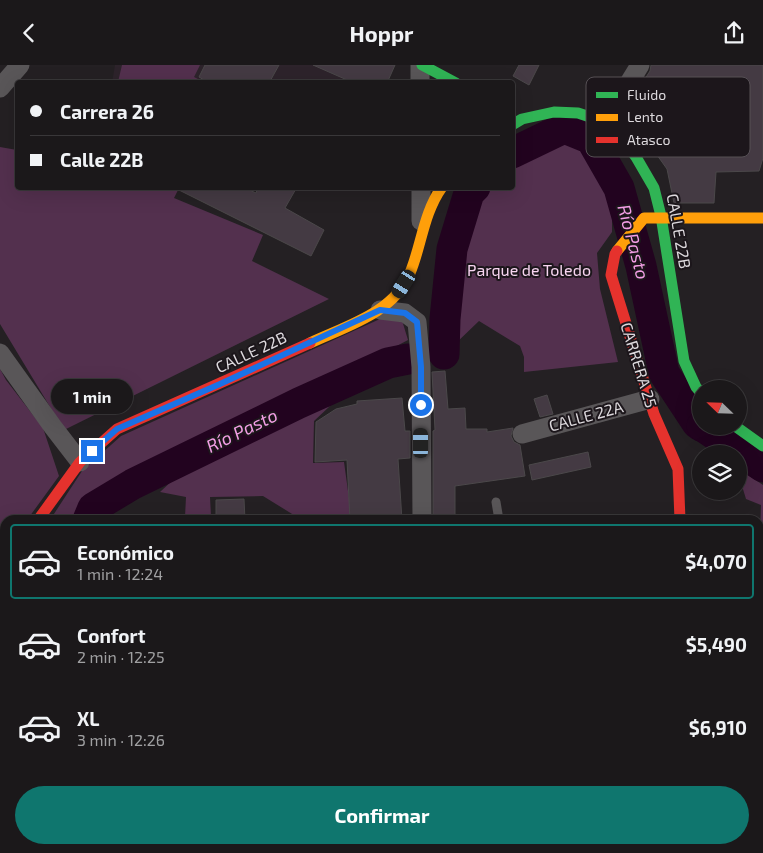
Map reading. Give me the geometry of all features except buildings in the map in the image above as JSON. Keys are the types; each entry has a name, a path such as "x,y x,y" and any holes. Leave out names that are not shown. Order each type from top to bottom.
{"main road":[{"path":"421,65 450,80"},
{"path":"529,106 554,112"},
{"name":"CALLE 22B","path":"515,123 522,119 554,112 578,113 586,116"},
{"name":"CALLE 22B","path":"636,157 654,188 661,217 684,361 693,380"},
{"name":"CALLE 22B","path":"42,515 80,462 117,429 380,310 397,295 410,273 422,233 435,197 440,190"},
{"path":"661,217 763,217"},
{"name":"CARRERA 25","path":"661,217 644,218 615,254 612,275 650,399 678,469 680,515"},
{"path":"748,435 763,446"}],"street":[{"path":"0,87 20,65"},
{"path":"420,80 421,65"},
{"path":"633,77 640,65"},
{"path":"421,190 422,233"},
{"path":"380,310 405,313 417,322 421,367 422,515"},
{"path":"0,353 80,462"},
{"name":"CALLE 22A","path":"522,434 650,399"}],"lane":[{"path":"496,502 498,515"}],"shaded area":[{"path":"115,65 376,65 382,80 112,80"}],"green space":[{"path":"122,65 200,65 194,77 200,80 118,80"},
{"name":"Parque de Toledo","path":"562,140 581,146 586,153 586,157 589,157 603,178 612,212 612,232 597,253 600,289 618,362 524,372 524,357 520,346 479,321 454,345 448,334 455,278 481,194 485,190 515,190 515,163 533,152"},
{"path":"0,147 15,150 15,190 178,190 174,198 263,235 252,261 329,299 64,430 0,324"},
{"path":"391,314 401,317 408,340 133,484 93,508 90,515 53,515 82,471 121,436"},
{"path":"0,369 6,380 43,428 59,476 31,515 0,515"},
{"path":"330,406 314,421 313,463 344,462 351,515 294,515 263,496 210,497 211,515 185,515 186,497 160,492 190,464 283,418"},
{"path":"747,474 763,485 763,515 761,515 761,505 747,499"}],"waterway":[{"name":"Río Pasto","path":"515,152 564,128 586,137"},
{"name":"Río Pasto","path":"601,157 619,188 641,266 664,373 692,415"},
{"name":"Río Pasto","path":"444,354 445,319 452,249 469,193 472,190"},
{"name":"Río Pasto","path":"90,515 93,508 133,484 299,403 388,363 408,359"},
{"name":"Río Pasto","path":"715,435 763,467"}],"traffic: fast":[{"path":"422,65 450,80"},
{"path":"515,123 522,119 554,112 578,113 586,116"},
{"path":"636,157 654,188 661,216 684,361 693,380"},
{"path":"748,435 763,446"}],"traffic: slow":[{"path":"310,343 368,317 393,298 403,287 414,262 431,208 440,190"},
{"path":"617,251 644,218 763,218"}],"traffic: jam":[{"path":"617,251 611,275 654,414 678,469 680,515"},
{"path":"42,515 80,462 117,429 310,343"}],"route":[{"path":"92,451 117,429 380,310 405,313 417,322 421,367 421,405"}]}
